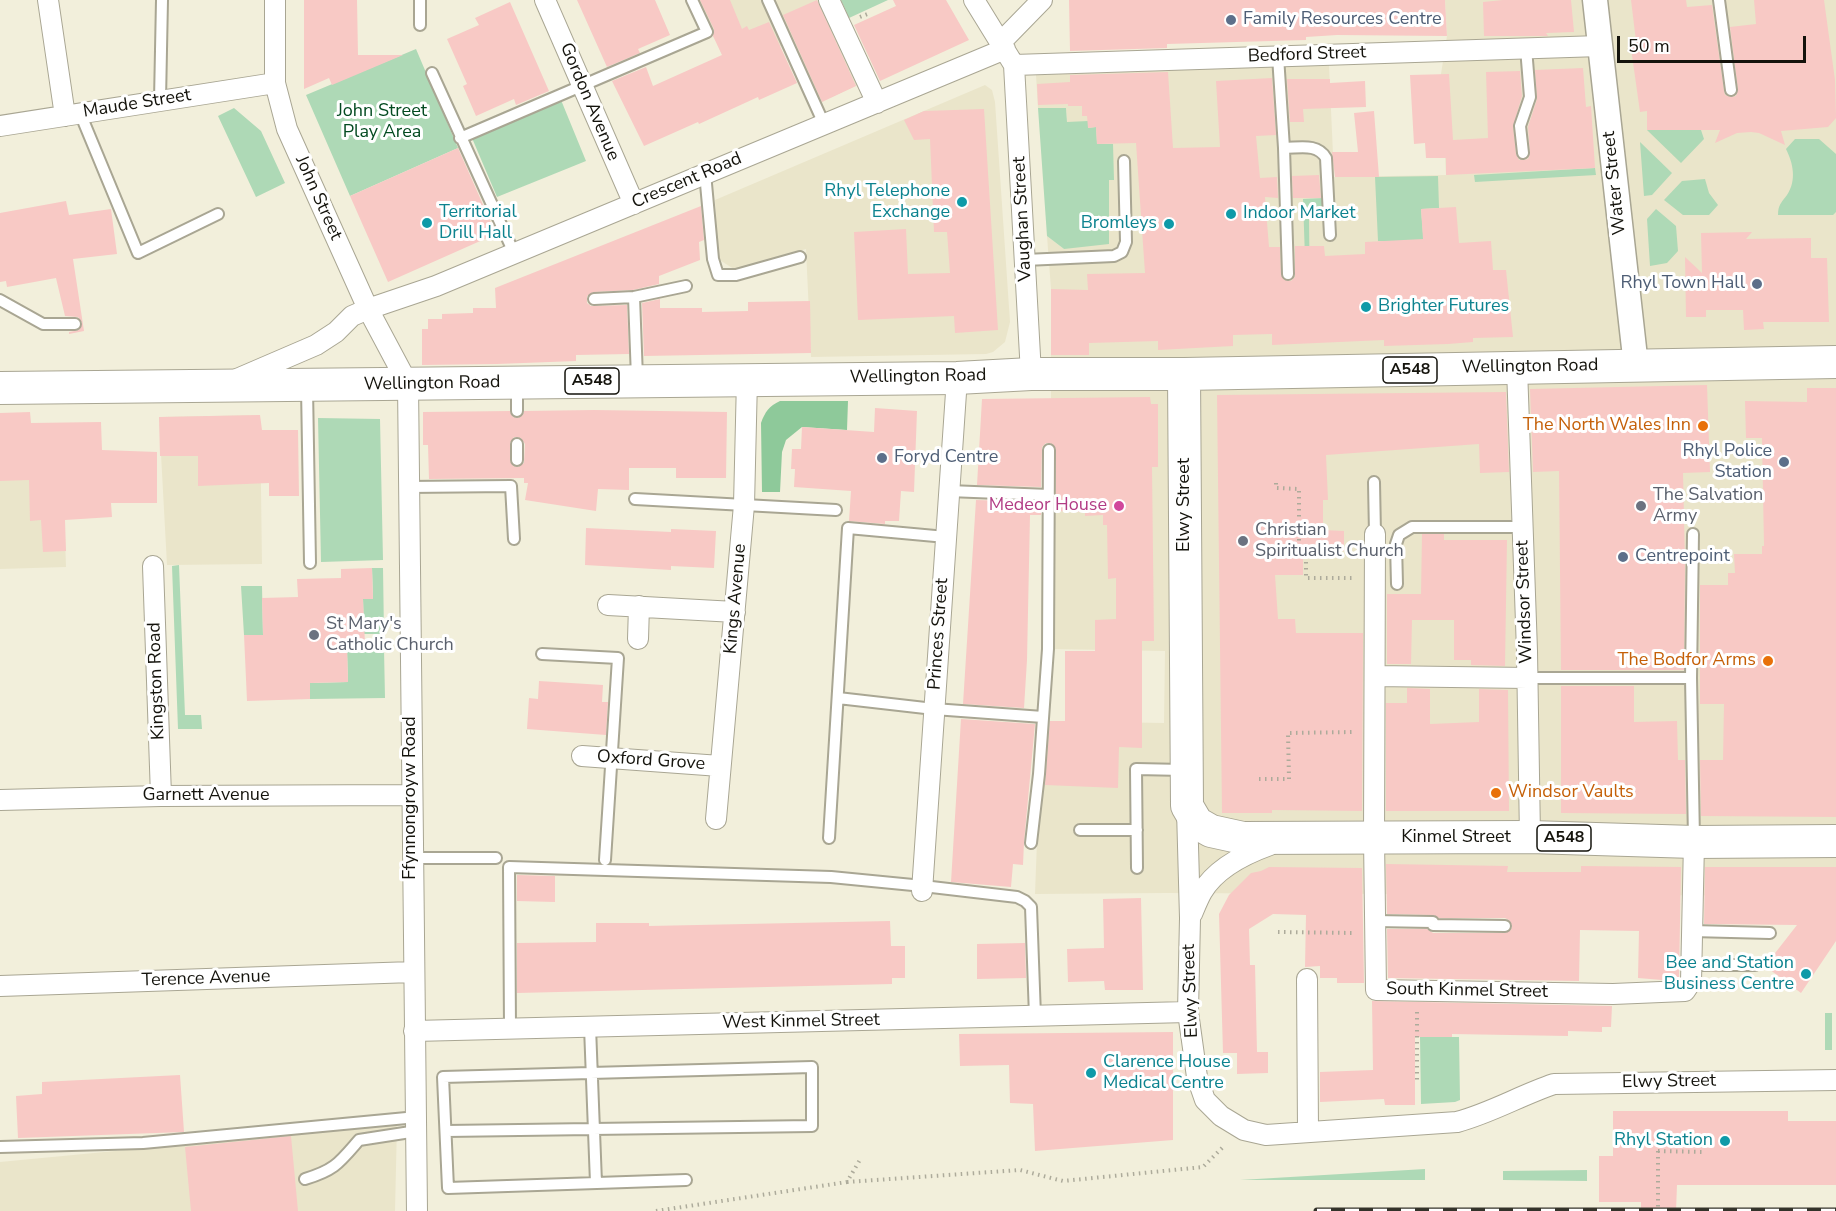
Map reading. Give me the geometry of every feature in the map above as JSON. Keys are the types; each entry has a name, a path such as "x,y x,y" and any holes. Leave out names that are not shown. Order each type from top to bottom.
{"main road":[{"name":"Wellington Road","path":"0,388 408,384 517,397 637,381 957,378 1031,374 1184,374 1836,362"},
{"name":"Elwy Street","path":"1184,374 1187,806"},
{"name":"Kinmel Street","path":"1187,806 1197,823 1211,831 1243,838 1530,837 1694,842 1836,841"}],"street":[{"path":"48,0 72,114"},
{"name":"John Street","path":"275,0 275,83 287,129 368,309 408,384"},
{"name":"Gordon Avenue","path":"545,0 634,204"},
{"path":"829,0 877,102"},
{"path":"974,0 1006,52"},
{"name":"Crescent Road","path":"224,386 316,345 336,332 352,316 368,309 436,286 877,102 1006,52 1042,0"},
{"name":"Water Street","path":"1595,0 1636,366"},
{"name":"Bedford Street","path":"1006,52 1278,56 1600,46"},
{"name":"Vaughan Street","path":"1006,52 1025,260 1031,374"},
{"name":"Maude Street","path":"0,126 275,83"},
{"name":"Windsor Street","path":"1517,368 1528,678 1530,837"},
{"name":"Princes Street","path":"923,888 957,378"},
{"name":"Kings Avenue","path":"716,819 744,505 747,379"},
{"name":"Ffynnongroyw Road","path":"408,384 417,1211"},
{"name":"South Kinmel Street","path":"1375,534 1376,990 1612,994 1682,992 1690,986 1694,842"},
{"name":"Kingston Road","path":"153,566 161,796"},
{"path":"608,605 735,612"},
{"path":"638,639 639,606"},
{"path":"1375,676 1528,678"},
{"name":"Oxford Grove","path":"582,756 720,766"},
{"name":"Garnett Avenue","path":"0,800 161,796 411,795"},
{"name":"Elwy Street","path":"1187,806 1190,918 1188,1012 1197,1077 1205,1100 1221,1116 1244,1130 1266,1135 1457,1122 1482,1115 1527,1093 1554,1084 1836,1080"},
{"name":"Kinmel Street","path":"1190,918 1202,891 1221,870 1250,852 1293,837"},
{"name":"Terence Avenue","path":"0,986 413,972"},
{"path":"1307,979 1317,1015 1308,1131"},
{"name":"West Kinmel Street","path":"414,1031 1188,1012"}],"lane":[{"path":"160,100 162,0"},
{"path":"420,0 420,25"},
{"path":"460,138 707,33 692,0"},
{"path":"768,0 824,124"},
{"path":"1719,0 1731,90"},
{"path":"1523,153 1520,126 1530,97 1526,48"},
{"path":"1278,56 1288,274"},
{"path":"432,73 514,253"},
{"path":"72,114 138,253 218,214"},
{"path":"1284,148 1315,148 1322,151 1326,158 1330,235"},
{"path":"1025,260 1114,256 1122,252 1126,242 1124,161"},
{"path":"705,173 713,259 718,275 736,275 800,257"},
{"path":"594,299 634,297 686,286"},
{"path":"634,297 637,381"},
{"path":"0,300 43,324 75,324"},
{"path":"307,385 310,563"},
{"path":"517,444 517,460"},
{"path":"1031,843 1038,784 1048,639 1048,450"},
{"path":"1374,482 1375,534"},
{"path":"408,487 512,486 514,538"},
{"path":"949,491 1049,495"},
{"path":"635,499 836,510"},
{"path":"1397,584 1396,544 1399,534 1412,527 1523,527"},
{"path":"829,838 848,528 946,537"},
{"path":"1693,534 1691,678 1694,842"},
{"path":"542,654 618,658 605,860"},
{"path":"1528,678 1691,678"},
{"path":"838,698 934,709 1043,717"},
{"path":"1137,868 1136,769 1187,770"},
{"path":"1080,830 1137,830"},
{"path":"412,858 496,858"},
{"path":"510,1029 509,867 831,878 1017,897 1031,908 1035,1016"},
{"path":"1375,927 1433,922 1432,925 1505,926"},
{"path":"1692,931 1770,933"},
{"path":"1691,965 1755,965"},
{"path":"591,1027 596,1183"},
{"path":"446,1131 813,1126 812,1067 443,1077 448,1188 686,1180"},
{"path":"0,1148 143,1143 417,1124"},
{"path":"305,1179 337,1166 359,1140 417,1124"}],"path":[{"path":"1276,483 1276,489 1299,489 1299,555 1306,555 1306,578 1376,579"},
{"path":"1258,779 1289,779 1288,733 1374,732"},
{"path":"1278,932 1375,927"},
{"path":"1417,990 1417,1080"},
{"path":"656,1211 847,1182 1020,1170 1063,1181 1203,1167 1230,1140"},
{"path":"1658,1211 1658,1151 1704,1152"},
{"path":"847,1182 861,1158"}],"shaded area":[{"path":"697,0 820,0 860,84 821,102 792,41 729,70"},
{"path":"1445,0 1836,0 1836,896 1035,894 1045,721 1164,723 1165,651 1051,649 1051,289 1047,236 1064,249 1067,122 1066,108 1038,108 1036,75 1329,65 1334,177 1446,175 1441,74 1447,36"},
{"path":"985,85 992,90 995,102 1010,322 1005,342 993,352 986,354 811,357 806,249 734,269 718,259 715,200"},
{"path":"260,415 262,564 167,565 159,417"},
{"path":"61,423 66,567 0,569 0,424"},
{"path":"397,1124 395,1211 0,1211 0,1162"}],"green space":[{"path":"841,0 888,0 849,18"},
{"name":"John Street Play Area","path":"416,49 458,148 350,196 306,95"},
{"path":"561,100 586,161 497,197 472,138"},
{"path":"234,108 261,131 285,183 256,197 218,116"},
{"path":"1038,108 1066,108 1067,122 1088,121 1088,128 1096,127 1097,144 1113,144 1114,180 1109,180 1109,244 1064,249 1047,236"},
{"path":"1647,130 1701,130 1704,139 1681,163"},
{"path":"1795,139 1819,139 1836,154 1836,212 1833,215 1778,215 1779,206 1792,183 1791,160 1786,149"},
{"path":"1640,142 1672,173 1652,195 1644,196"},
{"path":"1595,168 1596,175 1475,182 1474,175"},
{"path":"1438,176 1439,208 1421,209 1424,246 1378,241 1375,177"},
{"path":"1705,179 1709,193 1718,205 1709,215 1683,215 1664,200 1682,181"},
{"path":"1324,198 1325,203 1309,220 1310,298 1307,318 1303,199"},
{"path":"1656,209 1676,226 1678,251 1667,263 1650,266 1647,219"},
{"path":"780,401 848,401 847,430 802,427 786,440 782,452 780,492 762,492 761,423 768,410"},
{"path":"318,418 380,419 383,560 321,562"},
{"path":"179,565 185,715 201,715 202,729 178,729 172,566"},
{"path":"372,568 383,568 384,634 364,634 363,599 373,599"},
{"path":"241,586 262,586 263,635 244,635"},
{"path":"384,649 385,698 310,699 310,683 348,682 347,650"},
{"path":"1825,1013 1832,1013 1832,1050 1825,1050"},
{"path":"1420,1037 1459,1037 1460,1100 1421,1104"},
{"path":"1425,1169 1425,1180 1240,1180"},
{"path":"1587,1170 1587,1181 1503,1180 1503,1171"}],"building":[{"path":"304,0 357,0 358,55 403,55 332,85 329,78 304,89"},
{"path":"577,0 655,0 670,35 638,49 640,53 607,67"},
{"path":"700,0 730,0 742,29 747,26 749,30 769,22 797,83 759,100 758,97 644,146 612,81 646,67 653,86 722,55 713,36 714,29"},
{"path":"817,0 856,86 822,102 783,15"},
{"path":"893,0 946,0 969,40 880,81 854,25 896,6"},
{"path":"1069,0 1445,0 1447,36 1337,35 1306,37 1306,40 1167,44 1167,48 1070,51"},
{"path":"1571,0 1574,32 1546,33 1548,36 1484,36 1483,2"},
{"path":"1631,0 1686,0 1687,7 1712,5 1724,91 1725,95 1731,97 1736,96 1738,89 1730,27 1756,24 1754,0 1824,0 1835,80 1836,118 1828,127 1781,131 1785,145 1759,133 1751,132 1737,133 1715,143 1720,130 1647,130 1647,111 1640,112 1630,41 1636,41"},
{"path":"510,2 549,91 516,105 514,99 476,116 463,86 467,84 447,39 479,25 475,18"},
{"path":"1583,68 1586,107 1591,106 1595,168 1446,175 1446,158 1426,158 1425,143 1414,144 1410,75 1449,74 1453,140 1488,138 1486,72 1520,71 1522,96 1513,127 1516,154 1519,160 1523,160 1528,159 1530,153 1528,127 1537,99 1535,70"},
{"path":"1168,72 1173,148 1220,147 1216,81 1272,78 1276,135 1256,136 1260,178 1277,177 1278,198 1265,197 1269,247 1280,247 1281,274 1284,280 1291,281 1295,277 1295,246 1324,246 1325,256 1365,254 1365,242 1423,239 1421,209 1456,207 1459,243 1491,241 1493,270 1506,270 1513,337 1473,338 1473,342 1448,344 1384,346 1384,340 1272,345 1272,334 1233,335 1233,346 1158,350 1158,341 1089,343 1089,355 1051,355 1051,289 1088,290 1087,274 1145,273 1136,143 1097,144 1096,127 1088,128 1087,116 1082,116 1082,106 1038,105 1037,84 1070,82 1070,75"},
{"path":"1287,79 1330,79 1330,83 1365,81 1366,107 1303,109 1304,122 1290,122"},
{"name":"Rhyl Telephone Exchange","path":"984,109 998,330 955,333 954,316 858,320 854,232 906,229 908,274 950,273 947,232 934,232 930,139 914,140 904,120 924,111"},
{"path":"1374,111 1379,177 1335,177 1332,152 1358,152 1354,113"},
{"name":"Territorial Drill Hall","path":"458,148 496,234 388,282 350,196"},
{"path":"1319,175 1321,198 1293,198 1292,176"},
{"path":"66,201 69,215 111,209 117,254 73,259 84,331 69,334 69,332 79,330 82,323 78,317 65,316 56,278 7,287 6,281 0,282 0,213"},
{"path":"701,206 704,240 699,242 700,260 659,276 659,284 633,290 594,292 587,296 587,303 591,306 627,305 629,354 576,355 576,361 422,365 422,329 428,329 428,319 442,319 442,314 473,313 473,308 496,308 495,288"},
{"name":"Rhyl Town Hall","path":"1752,232 1746,239 1811,238 1811,258 1827,258 1829,322 1763,322 1764,329 1744,330 1743,310 1706,310 1706,317 1686,317 1685,257 1702,273 1701,233"},
{"path":"660,299 660,308 702,308 702,312 748,311 748,302 810,301 811,353 644,356 642,303"},
{"path":"1707,385 1710,472 1683,473 1684,670 1561,670 1559,471 1533,472 1530,389"},
{"path":"1807,388 1836,388 1836,817 1701,816 1700,760 1723,760 1724,704 1700,704 1700,585 1728,585 1728,573 1735,573 1734,554 1762,554 1762,546 1764,546 1762,438 1746,438 1745,401 1807,402"},
{"path":"1506,392 1509,472 1480,473 1479,444 1326,455 1328,500 1323,500 1323,530 1344,531 1344,551 1303,552 1303,575 1275,575 1278,619 1295,619 1296,633 1363,633 1362,811 1272,810 1272,813 1222,813 1217,395"},
{"path":"1150,397 1151,404 1158,404 1158,467 1152,467 1154,641 1142,641 1142,748 1119,747 1118,788 1045,785 1050,721 1065,721 1065,651 1095,651 1095,620 1116,619 1116,578 1108,579 1107,525 1103,525 1103,515 1085,516 1085,512 1056,511 1056,450 1053,444 1046,443 1042,447 1041,487 977,485 982,399"},
{"path":"875,408 917,411 914,492 901,491 899,521 885,521 885,524 849,521 851,491 794,487 795,469 791,469 792,449 801,449 802,427 874,432"},
{"path":"510,411 513,417 518,418 523,415 524,411 727,412 726,478 676,478 676,468 629,468 629,490 598,489 596,511 525,500 528,483 524,483 524,478 429,479 428,445 423,445 423,412","holes":["514,437 521,438 525,444 524,463 518,467 513,466 510,460 510,443"]},
{"path":"30,412 31,423 101,422 102,450 157,452 157,503 111,503 112,517 65,520 66,551 43,552 41,520 30,521 29,480 0,481 0,413"},
{"path":"260,415 262,430 298,430 299,496 269,496 269,483 198,486 198,456 160,456 159,417"},
{"path":"976,500 1041,502 1041,515 1030,515 1024,708 963,704"},
{"path":"586,528 671,532 671,529 716,531 714,568 671,566 671,570 585,565"},
{"path":"1422,534 1444,534 1444,540 1507,540 1505,666 1471,665 1471,660 1454,660 1454,620 1412,620 1411,664 1387,664 1387,594 1421,594"},
{"name":"St Mary's Catholic Church","path":"372,568 373,599 363,599 365,644 347,645 348,682 310,683 310,699 247,701 244,635 263,635 262,598 298,597 297,579 341,578 341,569"},
{"path":"539,681 603,685 602,702 608,702 606,735 527,729 529,698 538,699"},
{"path":"1561,686 1634,686 1634,722 1677,721 1678,760 1685,760 1686,814 1561,813"},
{"path":"1407,688 1430,689 1430,724 1479,722 1479,689 1508,690 1509,811 1386,811 1386,703 1407,703"},
{"path":"961,719 1035,724 1023,865 1013,864 1011,887 951,882"},
{"path":"1386,864 1508,866 1507,872 1581,872 1581,866 1681,867 1679,978 1662,980 1638,978 1639,931 1580,930 1579,981 1388,978 1387,929 1427,929 1433,933 1505,933 1511,930 1512,926 1505,918 1439,918 1433,915 1387,914"},
{"path":"1269,867 1362,868 1364,983 1337,983 1337,978 1320,978 1320,966 1305,967 1306,915 1273,914 1249,929 1250,965 1255,965 1257,1052 1268,1052 1268,1073 1237,1074 1237,1053 1223,1053 1219,914 1229,895 1251,873"},
{"path":"1705,867 1836,867 1836,941 1801,993 1765,966 1797,925 1704,924"},
{"path":"517,875 555,876 555,902 517,901"},
{"path":"1141,898 1143,990 1105,990 1104,981 1068,982 1067,949 1104,948 1103,899"},
{"path":"890,921 891,946 905,946 905,978 892,978 892,984 517,993 517,943 596,942 596,923 649,923 649,926"},
{"path":"1025,943 1026,978 977,979 977,944"},
{"path":"1372,1001 1612,1006 1611,1027 1602,1027 1602,1032 1568,1031 1568,1036 1452,1034 1452,1037 1415,1037 1415,1105 1385,1105 1384,1099 1320,1102 1320,1072 1373,1070"},
{"name":"Clarence House Medical Centre","path":"1173,1032 1173,1140 1035,1151 1033,1104 1010,1103 1009,1065 960,1066 959,1034"},
{"path":"180,1075 184,1132 18,1138 16,1096 42,1094 42,1082"},
{"path":"1613,1111 1788,1111 1788,1121 1836,1121 1836,1185 1677,1185 1676,1211 1641,1211 1641,1202 1599,1202 1599,1156 1613,1156"},
{"path":"291,1136 298,1211 191,1211 185,1147"}],"railway":[{"path":"1317,1211 1836,1211"}],"place":[{"name":"Family Resources Centre","path":"1231,20"},
{"name":"Rhyl Telephone Exchange","path":"962,202"},
{"name":"Indoor Market","path":"1231,214"},
{"name":"Territorial Drill Hall","path":"427,223"},
{"name":"Bromleys","path":"1169,224"},
{"name":"Rhyl Town Hall","path":"1757,284"},
{"name":"Brighter Futures","path":"1366,307"},
{"name":"The North Wales Inn","path":"1703,426"},
{"name":"Foryd Centre","path":"882,458"},
{"name":"Rhyl Police Station","path":"1784,462"},
{"name":"Medeor House","path":"1119,506"},
{"name":"The Salvation Army","path":"1641,506"},
{"name":"Christian Spiritualist Church","path":"1243,541"},
{"name":"Centrepoint","path":"1623,557"},
{"name":"St Mary's Catholic Church","path":"314,635"},
{"name":"The Bodfor Arms","path":"1768,661"},
{"name":"Windsor Vaults","path":"1496,793"},
{"name":"Bee and Station Business Centre","path":"1806,974"},
{"name":"Clarence House Medical Centre","path":"1091,1073"},
{"name":"Rhyl Station","path":"1725,1141"}]}
